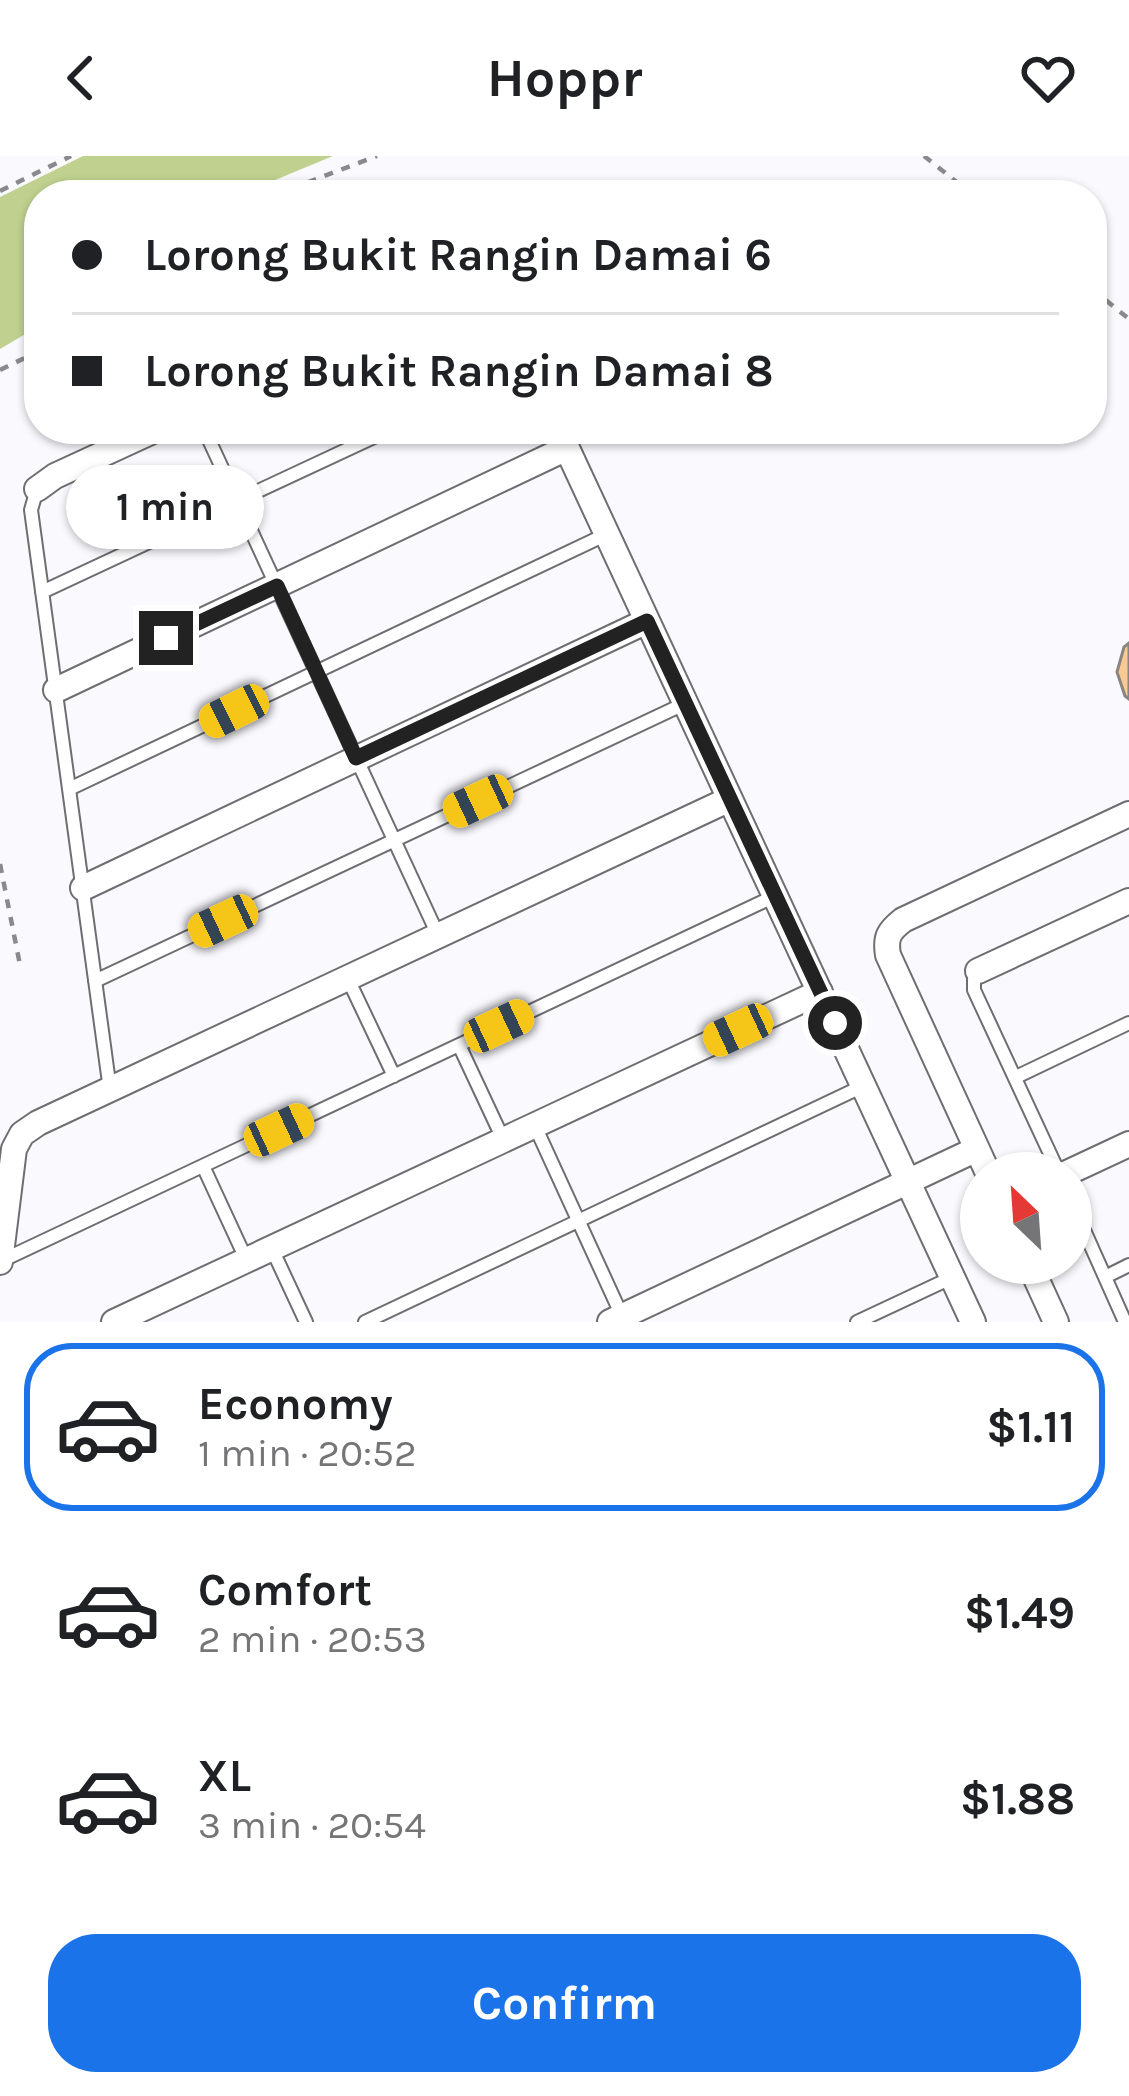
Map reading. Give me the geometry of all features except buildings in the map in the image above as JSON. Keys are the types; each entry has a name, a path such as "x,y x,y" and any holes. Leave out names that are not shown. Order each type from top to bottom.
{"street":[{"path":"37,489 124,444"},
{"path":"56,690 277,586 551,444"},
{"path":"566,444 974,1322"},
{"path":"83,888 647,621"},
{"path":"0,1262 14,1148 22,1134 38,1123 730,799"},
{"path":"978,1152 888,955 889,931 903,920 1129,814"},
{"path":"978,971 1129,901"},
{"path":"114,1322 820,992"},
{"path":"1092,1160 1129,1144"},
{"path":"616,1319 977,1149"},
{"path":"1039,1284 1056,1322"}],"lane":[{"path":"211,444 438,936"},
{"path":"42,592 360,444"},
{"path":"37,489 31,510 110,1091"},
{"path":"69,789 607,534"},
{"path":"95,981 686,703"},
{"path":"0,1262 775,896"},
{"path":"978,971 974,990 1053,1152"},
{"path":"348,979 394,1076"},
{"path":"1016,1077 1129,1024"},
{"path":"459,1045 503,1140"},
{"path":"365,1322 864,1086"},
{"path":"535,1126 616,1319"},
{"path":"203,1166 246,1261"},
{"path":"1092,1248 1125,1322"},
{"path":"272,1249 306,1322"},
{"path":"1105,1277 1129,1265"},
{"path":"857,1322 952,1277"}],"path":[{"path":"0,191 71,156"},
{"path":"314,180 377,156"},
{"path":"924,156 954,180"},
{"path":"0,864 21,970"}],"green space":[{"path":"83,156 333,156 275,180 34,180"},
{"path":"24,185 24,335 0,349 0,197"}],"route":[{"path":"166,638 277,586 356,758 647,621 835,1023"}]}
